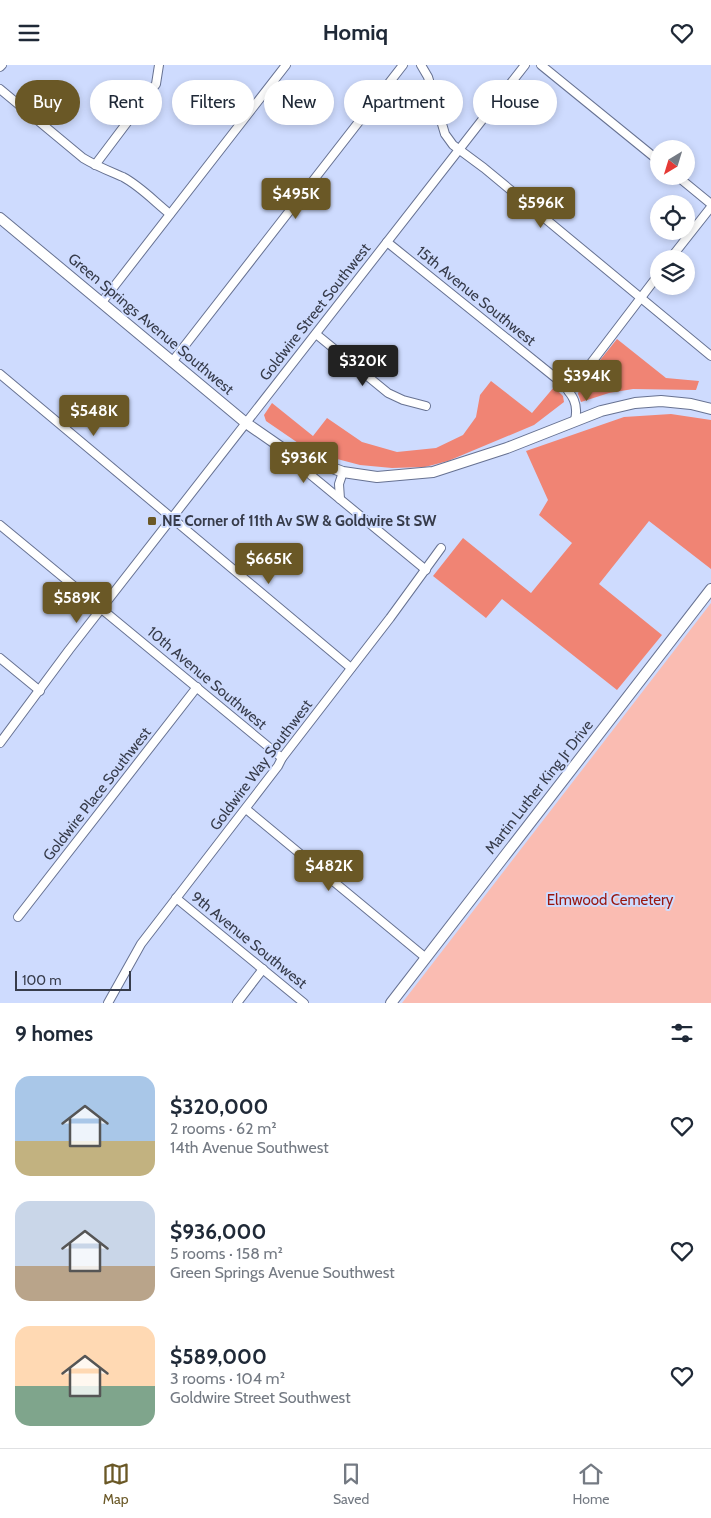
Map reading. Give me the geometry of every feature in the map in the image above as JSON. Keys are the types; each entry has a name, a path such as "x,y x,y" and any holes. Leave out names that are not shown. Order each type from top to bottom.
{"main road":[{"name":"Green Springs Avenue Southwest","path":"0,218 246,423 285,450 343,472 377,477 433,472 507,448 575,420 618,407 660,401 691,404 711,409"},
{"name":"Martin Luther King Jr Drive","path":"391,1003 711,589"}],"street":[{"path":"95,165 152,91 157,82 159,65"},
{"path":"102,302 286,65"},
{"path":"172,362 403,65"},
{"path":"420,65 431,85 445,134 453,145 711,356"},
{"name":"Goldwire Street Southwest","path":"0,743 524,65"},
{"path":"541,65 650,154"},
{"path":"0,89 69,147 95,165 128,181 170,214"},
{"path":"677,250 711,206 687,185"},
{"name":"15th Avenue Southwest","path":"387,243 555,377 569,391"},
{"path":"575,420 577,411 576,401 569,391 650,286"},
{"path":"316,334 388,393 403,400 426,406"},
{"path":"0,374 351,668"},
{"name":"Green Springs Avenue Southwest","path":"285,450 340,499 426,570"},
{"path":"340,499 339,484 343,472"},
{"name":"10th Avenue Southwest","path":"0,525 282,758"},
{"name":"Goldwire Way Southwest","path":"108,1003 141,944 246,809 282,758 442,548"},
{"path":"0,658 40,691"},
{"name":"Goldwire Place Southwest","path":"18,917 197,687"},
{"path":"246,809 426,957"},
{"name":"9th Avenue Southwest","path":"176,898 304,1003"},
{"path":"237,1003 263,969"}],"green space":[{"name":"Elmwood Cemetery","path":"711,603 711,1003 402,1003"}],"shaded area":[{"path":"617,339 666,378 699,381 696,390 633,389 609,393 581,402 578,394 580,385"},
{"path":"491,381 532,413 554,387 563,396 564,402 534,425 448,461 425,467 392,468 360,465 322,455 301,445 266,421 264,415 272,403 313,436 327,418 362,442 397,452 436,448 463,435 476,417 480,395"},
{"path":"671,414 711,420 711,569 649,521 599,584 662,635 617,690 502,599 486,618 433,576 463,538 531,593 572,543 539,515 548,500 526,451 624,417"}],"place":[{"name":"NE Corner of 11th Av SW & Goldwire St SW","path":"152,521"}]}
